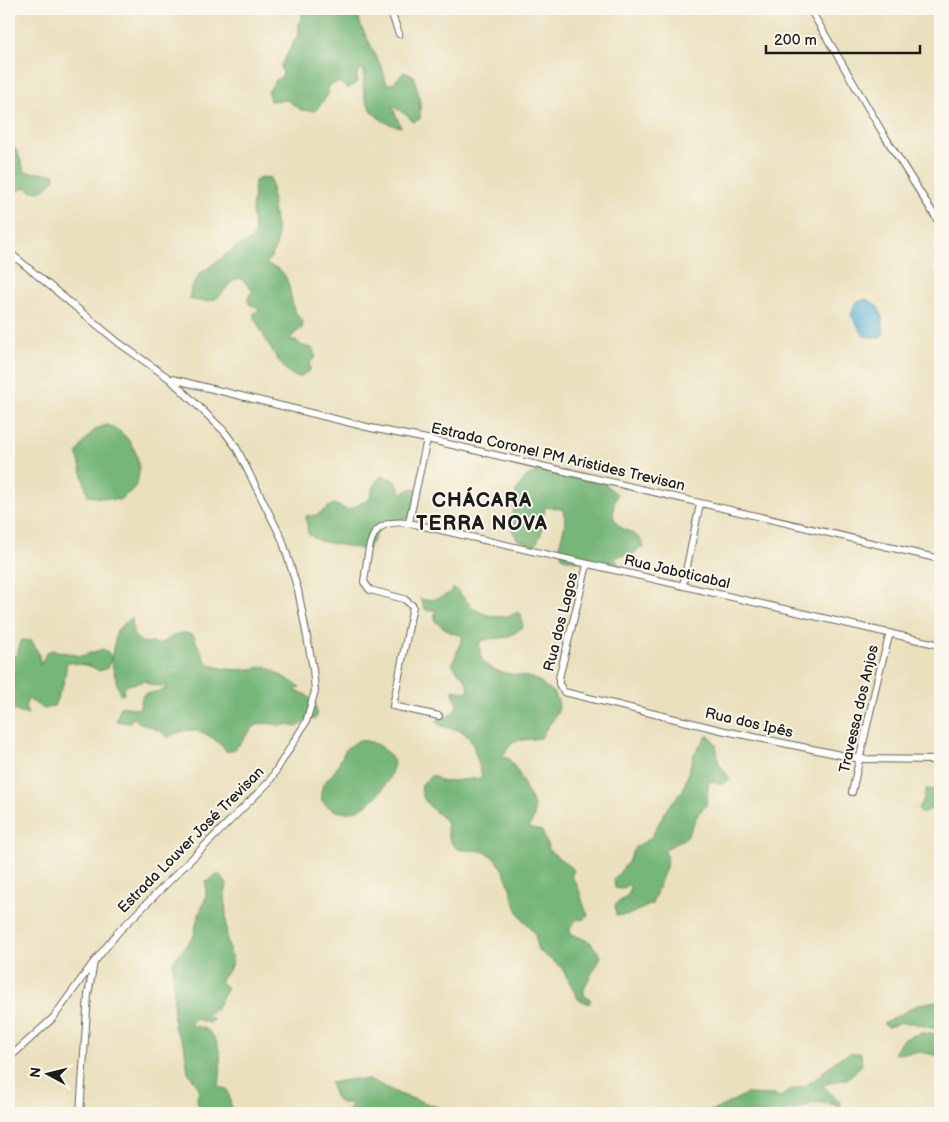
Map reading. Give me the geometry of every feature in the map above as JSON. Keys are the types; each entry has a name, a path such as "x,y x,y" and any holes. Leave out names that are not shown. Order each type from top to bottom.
{"street":[{"path":"390,9 399,34"},
{"path":"810,9 884,135 940,224"},
{"name":"Estrada Louver José Trevisan","path":"9,252 119,343 170,379 224,431 236,447 282,539 298,590 313,669 315,691 306,722 269,782 126,924 94,962 88,995 80,1113"},
{"name":"Estrada Coronel PM Aristides Trevisan","path":"170,379 371,428 427,439 940,559"},
{"path":"427,439 409,522 393,523 375,530 369,548 365,586 370,590 404,599 413,606 393,704 395,708 439,716"},
{"path":"684,585 700,504"},
{"name":"Rua Jaboticabal","path":"409,522 940,645"},
{"name":"Rua dos Lagos","path":"559,684 562,661 588,565"},
{"name":"Travessa dos Anjos","path":"852,792 870,707 890,633"},
{"name":"Rua dos Ipês","path":"559,684 564,692 573,695 792,746 860,759 940,760"},
{"path":"9,1058 53,1018 94,962"}],"green space":[{"path":"295,9 326,9 326,14 330,16 341,13 346,9 362,9 359,19 361,26 383,70 387,84 392,84 404,72 414,76 420,101 420,119 413,122 407,115 392,106 401,127 388,123 376,116 366,99 363,68 357,73 357,82 348,89 339,82 328,86 328,95 315,111 301,110 287,100 270,101 268,92 275,81 283,75 281,65 299,33 299,24 303,13"},
{"path":"9,141 17,151 25,172 55,174 54,180 41,192 31,191 26,187 9,195"},
{"path":"262,177 270,178 271,181 277,235 275,248 266,265 275,267 285,277 295,311 303,323 302,328 290,340 296,340 302,346 312,348 316,357 310,362 310,370 300,377 286,370 274,353 254,318 254,313 260,309 249,304 248,298 253,290 240,278 233,281 221,294 210,301 189,299 191,289 200,274 235,248 250,241 255,234 252,210 255,181"},
{"path":"107,425 123,434 129,441 134,449 139,466 139,476 136,485 119,500 88,496 77,453 93,432"},
{"path":"540,470 565,471 598,479 617,494 613,508 614,518 623,529 641,541 644,549 640,547 633,555 622,555 615,558 618,564 636,574 563,558 560,552 560,540 565,523 562,509 545,507 541,534 535,546 517,539 511,528 516,491 526,477"},
{"path":"382,476 394,480 402,493 413,488 417,490 418,503 413,516 397,520 383,527 367,550 320,541 308,534 306,516 317,515 333,504 348,510 370,499 372,489"},
{"path":"454,588 471,606 481,613 500,617 518,612 521,614 523,627 519,630 507,637 489,639 479,643 482,659 487,666 495,670 535,679 542,683 546,689 550,689 559,703 556,715 541,738 514,741 502,756 509,759 518,772 534,806 534,817 529,828 542,831 549,850 574,870 571,877 577,885 588,915 583,920 577,919 570,928 570,933 590,942 601,956 585,986 584,995 591,1000 589,1004 578,999 562,968 538,950 535,935 519,914 507,879 496,860 488,853 458,849 453,845 446,821 428,805 421,790 422,784 432,775 443,782 480,778 482,775 468,737 458,730 436,722 439,718 448,716 457,707 453,690 465,692 469,690 466,680 452,665 463,636 450,632 435,621 435,609 429,611 425,609 420,599 438,598 448,594"},
{"path":"132,617 133,634 141,642 160,644 180,633 184,633 194,636 206,661 211,665 234,670 265,666 269,668 300,687 295,689 296,691 311,699 317,711 317,716 315,719 309,718 298,727 289,724 265,723 257,725 236,748 227,752 214,739 200,731 184,731 167,738 160,731 138,722 134,717 129,723 116,721 121,706 139,709 143,695 167,689 162,686 150,685 145,680 126,686 123,688 124,694 120,695 111,660 107,668 100,671 90,666 67,662 64,682 54,706 44,709 28,699 25,707 28,714 9,708 9,658 17,655 21,640 32,641 39,654 40,665 47,652 53,650 81,656 103,649 108,652 111,659 117,630"},
{"path":"707,736 710,736 716,745 719,764 730,779 721,784 709,781 706,805 698,814 687,837 664,850 667,856 666,867 652,904 628,915 616,915 615,905 629,894 630,887 628,884 622,889 615,888 614,879 628,862 635,847 650,839 668,807 683,790 694,754"},
{"path":"359,740 380,746 387,752 394,762 391,774 377,796 367,804 356,810 344,812 333,809 322,801 323,784 335,771 346,749"},
{"path":"926,789 940,790 940,811 931,808 922,814 918,809 923,801"},
{"path":"220,875 227,884 225,895 227,940 233,961 229,970 220,981 227,988 217,1008 205,1016 213,1018 213,1020 208,1023 194,1018 190,1025 205,1029 215,1040 220,1055 219,1087 227,1089 233,1113 201,1113 197,1100 199,1088 188,1072 184,1044 174,1028 173,961 194,936 197,920 206,897 206,882"},
{"path":"940,998 939,1030 913,1023 901,1023 888,1027 883,1024 919,1004 937,1001"},
{"path":"920,1033 940,1034 940,1056 921,1052 894,1054 902,1040"},
{"path":"851,1053 861,1053 862,1065 847,1079 822,1085 839,1101 841,1106 818,1102 783,1113 696,1113 694,1110 713,1111 746,1094 781,1097 813,1081 834,1062"},
{"path":"353,1079 371,1080 399,1094 438,1107 448,1113 343,1113 352,1107 349,1103 341,1103 336,1099 330,1083"}],"water":[{"path":"865,299 875,304 881,313 883,335 880,338 864,336 851,315 855,304"}],"district":[{"name":"CHÁCARA TERRA NOVA","path":"482,512"}]}
